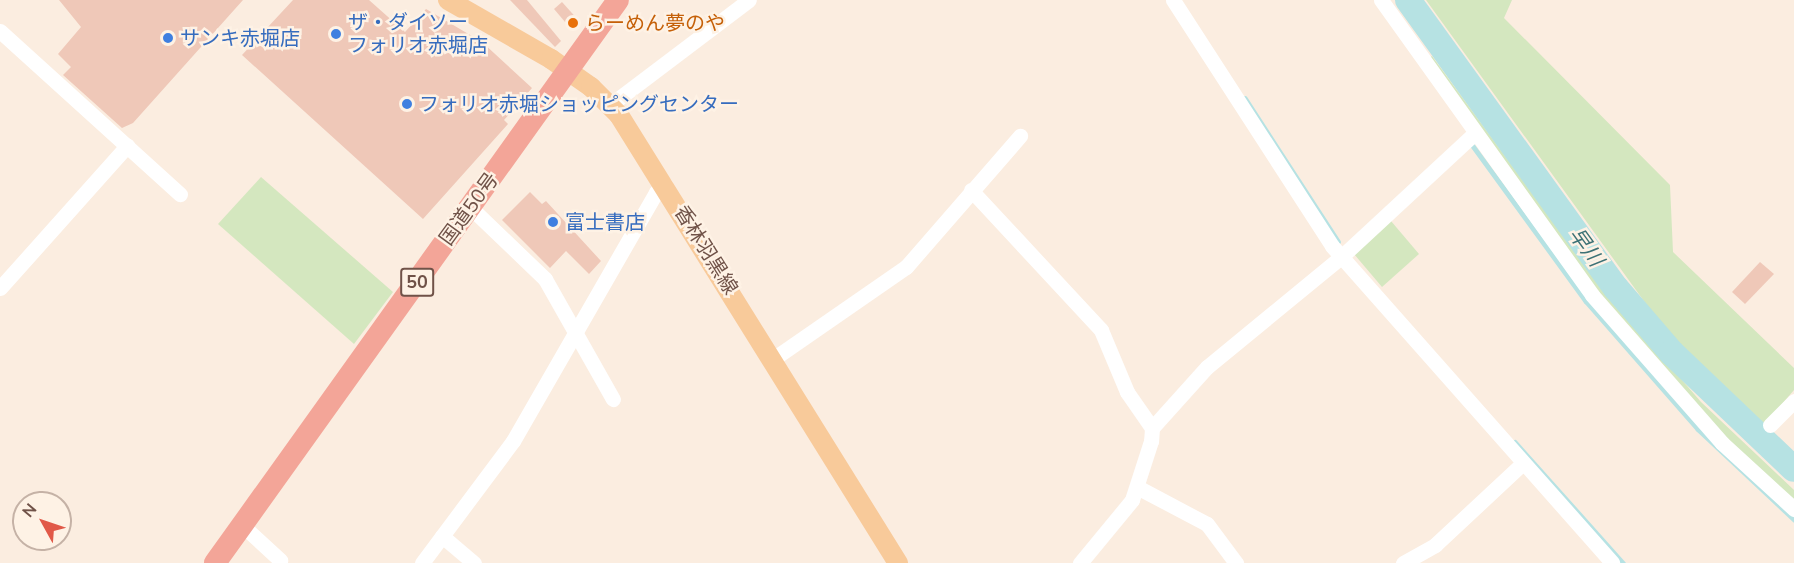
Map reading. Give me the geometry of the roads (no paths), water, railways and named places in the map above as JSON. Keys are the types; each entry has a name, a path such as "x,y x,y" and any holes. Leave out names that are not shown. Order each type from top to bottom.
{"highway":[{"name":"国道50号","path":"215,563 618,0"}],"main road":[{"name":"香林羽黒線","path":"448,0 569,71 610,105 665,184 898,563"}],"street":[{"path":"610,105 749,0"},
{"path":"1173,0 1341,257 1612,563"},
{"path":"1381,0 1474,134 1606,312 1722,443 1794,508"},
{"path":"0,31 180,194"},
{"path":"1080,563 1122,515 1137,487 1152,428 1207,367 1341,257 1474,134"},
{"path":"773,359 906,267 1020,136"},
{"path":"0,288 127,146"},
{"path":"422,563 513,441 656,192 665,184"},
{"path":"971,190 1101,330 1127,392 1152,428"},
{"path":"470,207 534,265 576,330 613,399"},
{"path":"1770,425 1794,401"},
{"path":"1403,563 1435,545 1523,463"},
{"path":"1137,487 1207,524 1236,563"},
{"path":"242,525 280,560"},
{"path":"442,536 474,563"}],"waterway":[{"name":"早川","path":"1408,0 1616,288 1672,353 1794,469"},
{"path":"1245,98 1338,241"},
{"path":"1473,146 1586,301 1698,429 1794,519"},
{"path":"1515,442 1623,563"}],"place":[{"name":"らーめん夢のや","path":"573,23"},
{"name":"ザ・ダイソー フォリオ赤堀店","path":"336,34"},
{"name":"サンキ赤堀店","path":"168,38"},
{"name":"フォリオ赤堀ショッピングセンター","path":"407,104"},
{"name":"富士書店","path":"553,222"}]}
